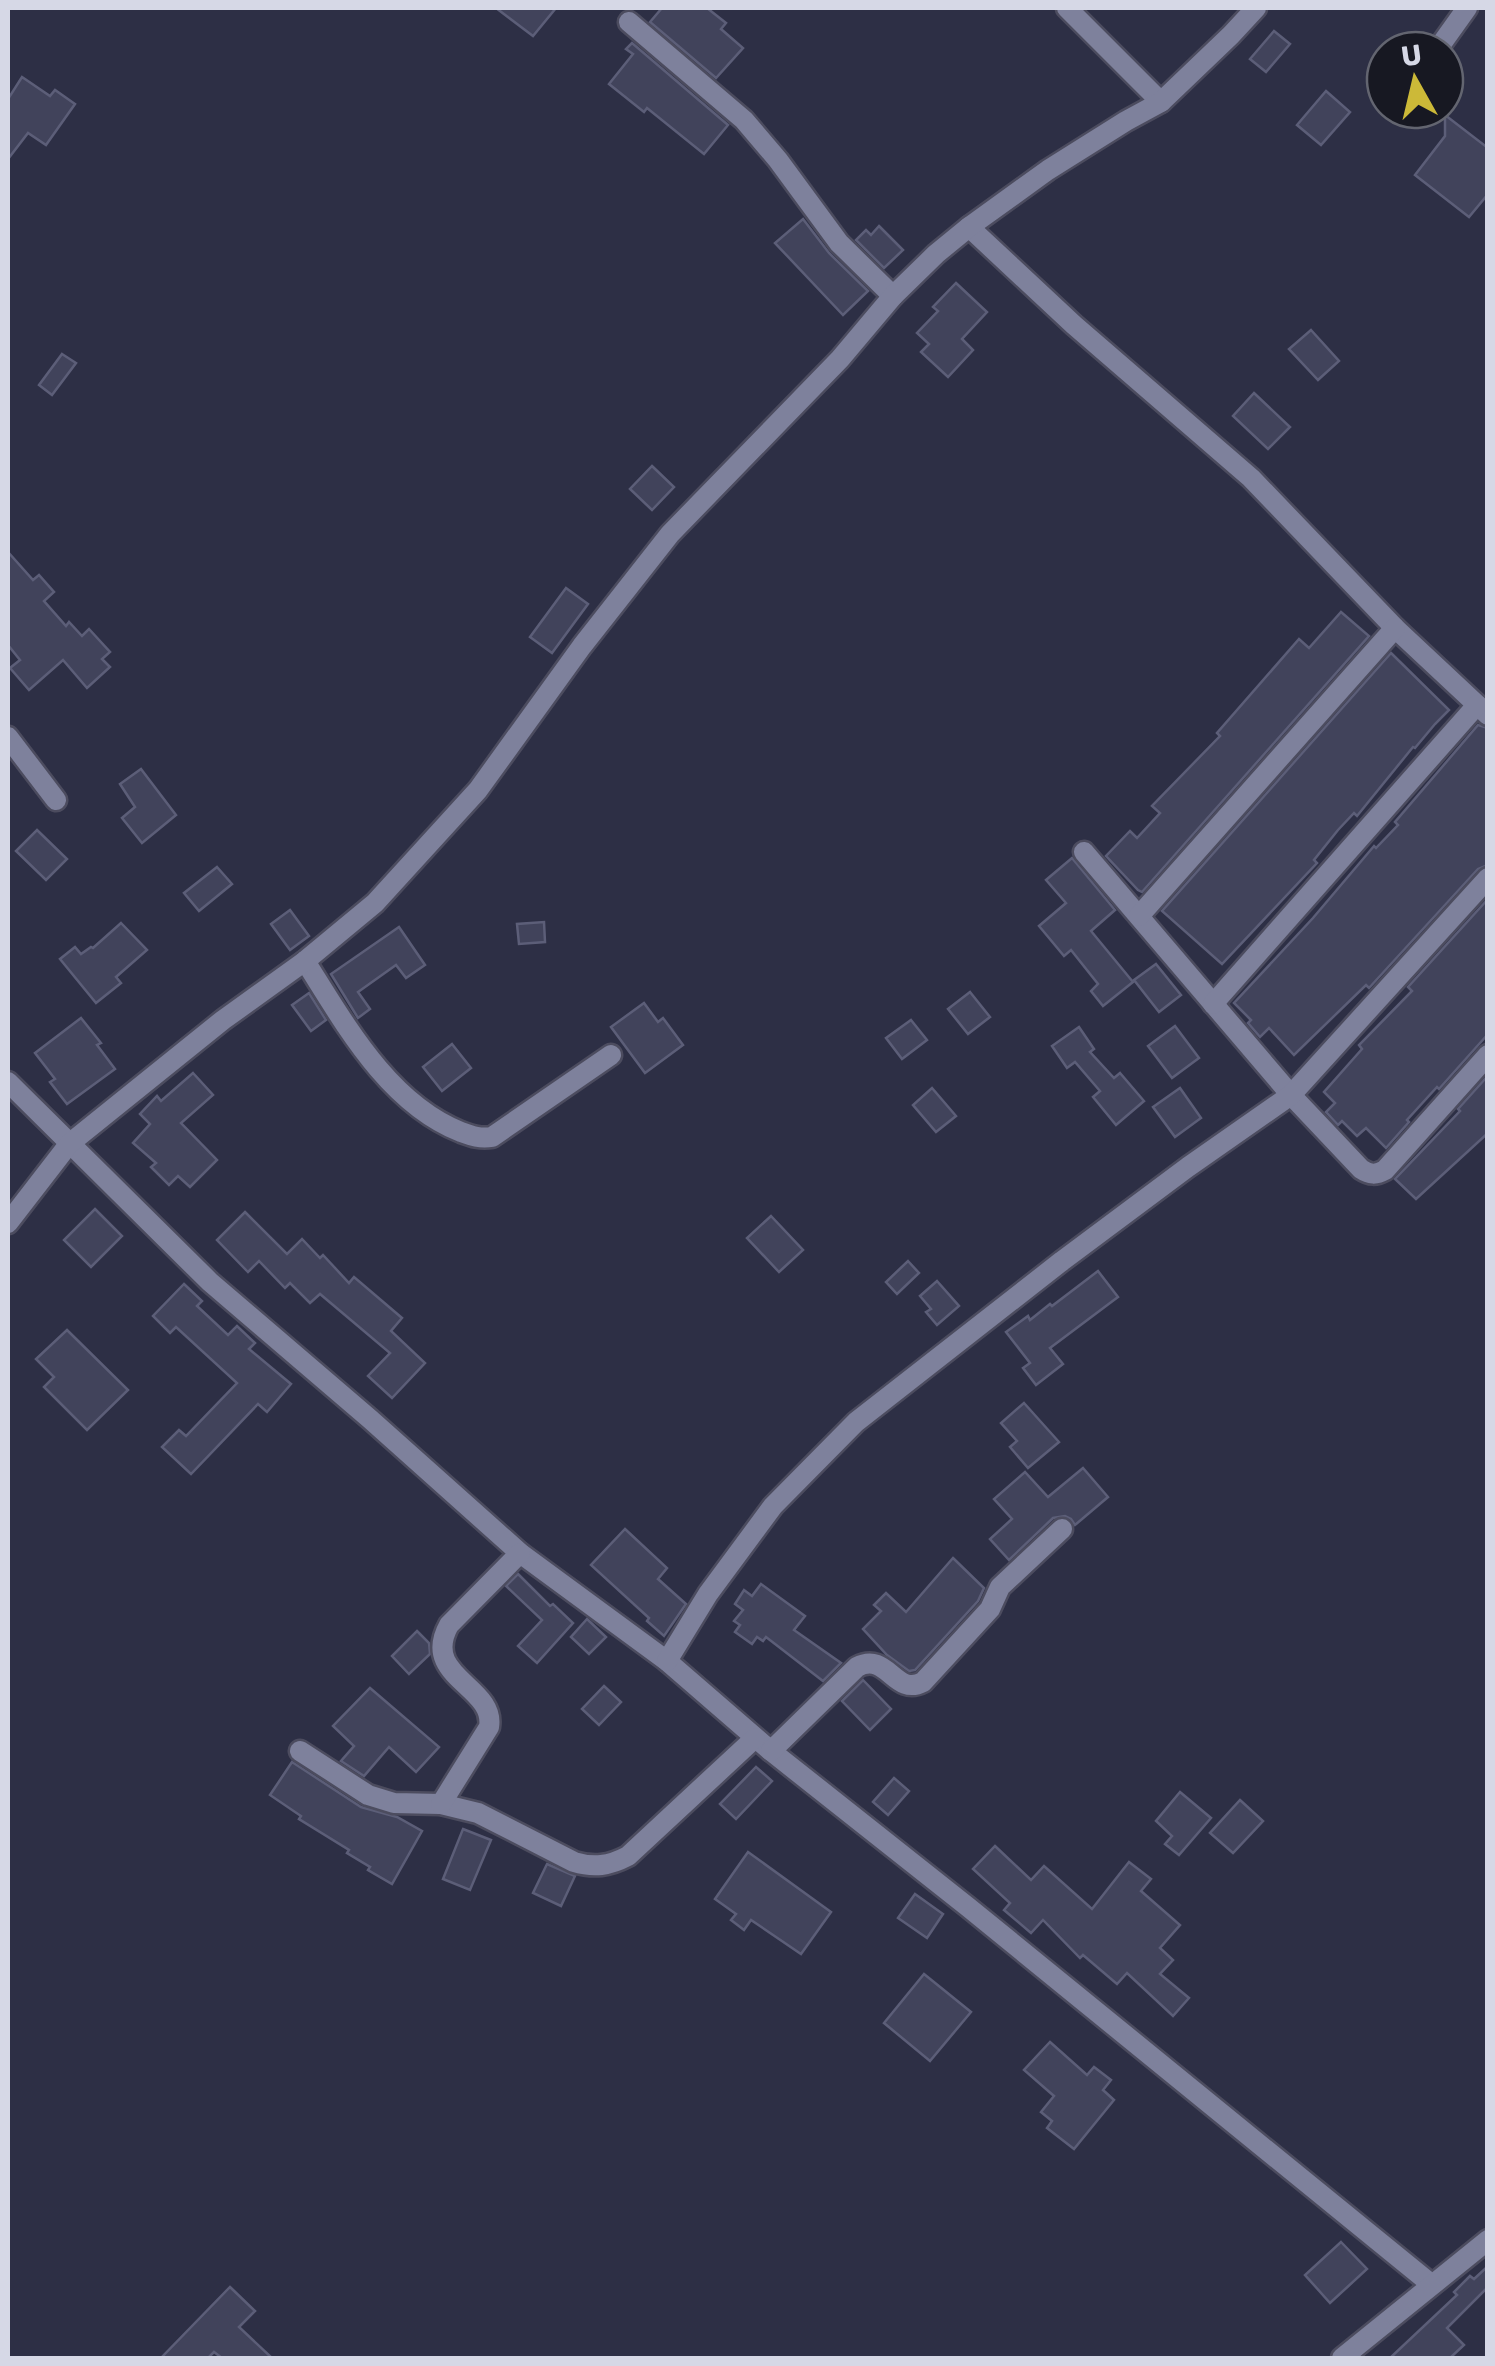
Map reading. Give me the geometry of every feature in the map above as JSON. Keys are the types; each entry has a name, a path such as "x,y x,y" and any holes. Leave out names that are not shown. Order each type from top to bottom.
{"street":[{"path":"1067,8 1161,102"},
{"path":"8,1223 69,1144 375,903 478,790 582,646 670,534 936,254 1048,170 1161,102 1256,8"},
{"path":"1451,30 1467,8"},
{"path":"629,22 744,120 838,243 893,296"},
{"path":"969,226 1074,325 1251,478 1395,628 1482,710 1213,1004"},
{"path":"1139,916 1395,628"},
{"path":"8,737 56,800"},
{"path":"1084,852 1291,1095 1369,1174 1386,1170 1488,1056"},
{"path":"666,1662 708,1594 774,1506 856,1422 1062,1261 1291,1095 1488,878"},
{"path":"305,961 343,1021 395,1087 423,1111 470,1135 492,1137 610,1055"},
{"path":"8,1082 210,1282 520,1554 666,1662 1431,2284"},
{"path":"300,1751 368,1795 394,1803 441,1804 478,1812 574,1862 587,1866 615,1863 864,1663 881,1666 910,1686 923,1682 990,1609 1003,1584 1062,1529"},
{"path":"441,1804 490,1720 485,1708 443,1658 444,1634 520,1554"},
{"path":"1342,2358 1488,2240"}],"building":[{"path":"496,8 556,8 533,36"},
{"path":"662,8 707,8 726,23 721,29 743,48 716,78 650,22"},
{"path":"1274,31 1290,44 1266,72 1250,59"},
{"path":"632,43 728,125 704,154 647,108 644,112 609,84 633,54 626,49"},
{"path":"22,77 50,96 55,90 75,104 46,145 28,133 8,159 8,99"},
{"path":"1326,91 1350,112 1321,145 1297,125"},
{"path":"1445,130 1465,130 1488,148 1488,194 1469,217 1415,175 1445,136"},
{"path":"803,219 829,253 868,291 843,315 775,243"},
{"path":"879,226 903,250 884,268 856,240 866,230 871,235"},
{"path":"956,283 987,312 962,339 973,350 948,377 921,352 929,344 917,333 938,311 933,307"},
{"path":"1311,330 1339,361 1318,380 1289,349"},
{"path":"62,354 76,363 52,395 39,385"},
{"path":"1254,393 1290,427 1268,449 1233,416"},
{"path":"652,466 674,487 652,510 630,489"},
{"path":"8,552 33,580 39,575 54,592 44,601 66,626 69,622 82,636 89,629 110,652 102,659 110,667 87,688 63,660 29,690 10,668 20,660 8,645"},
{"path":"566,588 588,604 552,653 530,637"},
{"path":"1341,612 1369,636 1142,892 1138,890 1106,856 1130,831 1137,838 1160,813 1152,806 1220,736 1217,733 1299,639 1309,648"},
{"path":"1391,653 1449,710 1357,816 1354,813 1338,830 1314,860 1317,863 1222,964 1162,911"},
{"path":"1478,725 1488,728 1488,865 1478,869 1369,988 1366,985 1294,1055 1269,1028 1260,1037 1248,1023 1251,1020 1234,1003 1374,846 1398,825 1395,822"},
{"path":"141,769 176,815 142,843 122,818 135,807 120,784"},
{"path":"37,830 67,859 46,880 16,851"},
{"path":"1072,858 1115,910 1091,931 1133,982 1103,1006 1091,991 1098,984 1071,950 1064,956 1039,926 1066,903 1046,880"},
{"path":"217,867 232,884 199,911 184,893"},
{"path":"1488,899 1488,1034 1407,1120 1386,1148 1366,1128 1357,1136 1342,1121 1338,1125 1326,1112 1335,1103 1324,1092 1362,1049 1359,1045 1412,991 1408,987"},
{"path":"290,910 309,936 290,950 271,924"},
{"path":"544,922 545,942 519,944 517,924"},
{"path":"121,923 147,950 116,977 121,983 96,1003 60,959 75,947 81,954 93,948"},
{"path":"399,927 425,965 406,978 396,965 358,992 370,1009 358,1018 331,974"},
{"path":"1156,964 1181,995 1159,1012 1134,980"},
{"path":"970,992 990,1017 968,1034 948,1009"},
{"path":"309,993 326,1020 311,1031 292,1005"},
{"path":"644,1003 658,1022 663,1018 683,1045 645,1073 611,1027"},
{"path":"81,1018 115,1069 67,1104 50,1082 55,1079 35,1053"},
{"path":"911,1020 927,1040 902,1059 886,1038"},
{"path":"1175,1026 1199,1058 1172,1078 1148,1046"},
{"path":"1079,1027 1094,1049 1090,1052 1114,1078 1120,1073 1144,1101 1116,1125 1093,1097 1100,1091 1075,1062 1067,1068 1052,1046"},
{"path":"452,1044 471,1068 442,1091 423,1067"},
{"path":"193,1073 213,1095 181,1123 217,1160 190,1187 178,1176 169,1185 151,1167 156,1163 133,1143 150,1124 140,1114 157,1096 161,1101"},
{"path":"1485,1079 1488,1133 1416,1199 1395,1179"},
{"path":"932,1088 956,1116 936,1132 913,1105"},
{"path":"1180,1088 1201,1118 1175,1137 1153,1107"},
{"path":"95,1209 122,1236 91,1267 64,1240"},
{"path":"245,1212 287,1254 302,1239 349,1283 354,1277 402,1318 391,1331 425,1363 392,1398 368,1376 390,1353 320,1294 310,1303 290,1283 285,1288 259,1261 248,1272 217,1240"},
{"path":"771,1216 803,1250 779,1272 747,1238"},
{"path":"908,1261 919,1273 897,1294 886,1282"},
{"path":"1098,1271 1118,1297 1050,1348 1063,1364 1036,1385 1023,1368 1030,1363 1006,1332 1028,1316 1030,1320 1052,1306"},
{"path":"937,1281 959,1306 937,1325 920,1296"},
{"path":"184,1284 202,1301 197,1306 228,1335 237,1326 255,1343 249,1349 291,1384 267,1412 258,1404 191,1474 162,1447 179,1430 186,1436 237,1383 176,1327 170,1333 153,1316"},
{"path":"67,1330 128,1390 87,1430 44,1387 54,1377 36,1359"},
{"path":"1024,1403 1059,1442 1028,1468 1010,1447 1017,1441 1001,1423"},
{"path":"1083,1468 1108,1497 1075,1525 1065,1516 1053,1518 1009,1560 990,1539 1012,1519 994,1499 1025,1472 1048,1497"},
{"path":"625,1529 667,1568 658,1579 686,1604 664,1636 591,1565"},
{"path":"953,1558 984,1588 978,1601 915,1670 909,1671 887,1655 863,1629 881,1611 874,1605 886,1593 906,1612"},
{"path":"518,1574 573,1623 537,1663 518,1646 542,1620 506,1586"},
{"path":"761,1584 805,1616 794,1630 841,1663 823,1681 766,1637 763,1641 757,1637 752,1644 735,1632 740,1625 734,1621 743,1610 735,1604 744,1590 752,1596"},
{"path":"587,1619 606,1637 589,1654 571,1637"},
{"path":"417,1631 429,1643 430,1654 409,1674 392,1656"},
{"path":"863,1680 891,1709 870,1730 842,1701"},
{"path":"604,1686 621,1702 599,1725 582,1709"},
{"path":"370,1688 439,1747 416,1772 389,1747 364,1776 341,1761 354,1746 333,1726"},
{"path":"292,1762 361,1807 397,1817 422,1831 392,1884 270,1795"},
{"path":"756,1767 772,1781 736,1819 720,1804"},
{"path":"894,1778 909,1791 888,1815 873,1802"},
{"path":"1180,1792 1211,1818 1179,1855 1165,1844 1172,1836 1156,1821"},
{"path":"1240,1800 1263,1821 1233,1853 1210,1833"},
{"path":"463,1829 491,1840 470,1890 443,1879"},
{"path":"995,1846 1031,1880 1044,1866 1092,1909 1129,1862 1151,1879 1141,1891 1180,1925 1160,1948 1173,1960 1160,1974 1189,1998 1173,2016 1127,1973 1117,1984 1083,1955 1080,1958 1043,1920 1031,1933 1004,1910 1010,1903 973,1869"},
{"path":"748,1852 831,1912 801,1954 751,1920 744,1930 731,1920 736,1914 715,1899"},
{"path":"547,1864 575,1876 561,1906 533,1893"},
{"path":"915,1894 943,1914 927,1938 898,1918"},
{"path":"924,1974 971,2012 930,2061 884,2023"},
{"path":"1050,2042 1087,2075 1094,2067 1111,2080 1103,2090 1114,2100 1074,2149 1047,2128 1052,2121 1041,2112 1054,2096 1024,2070"},
{"path":"1341,2242 1367,2269 1330,2303 1305,2275"},
{"path":"1488,2266 1488,2287 1447,2328 1464,2345 1450,2358 1390,2358 1457,2295 1454,2292 1470,2276 1474,2279"},
{"path":"230,2287 255,2311 239,2327 272,2358 222,2358 214,2352 208,2358 161,2358"}]}
